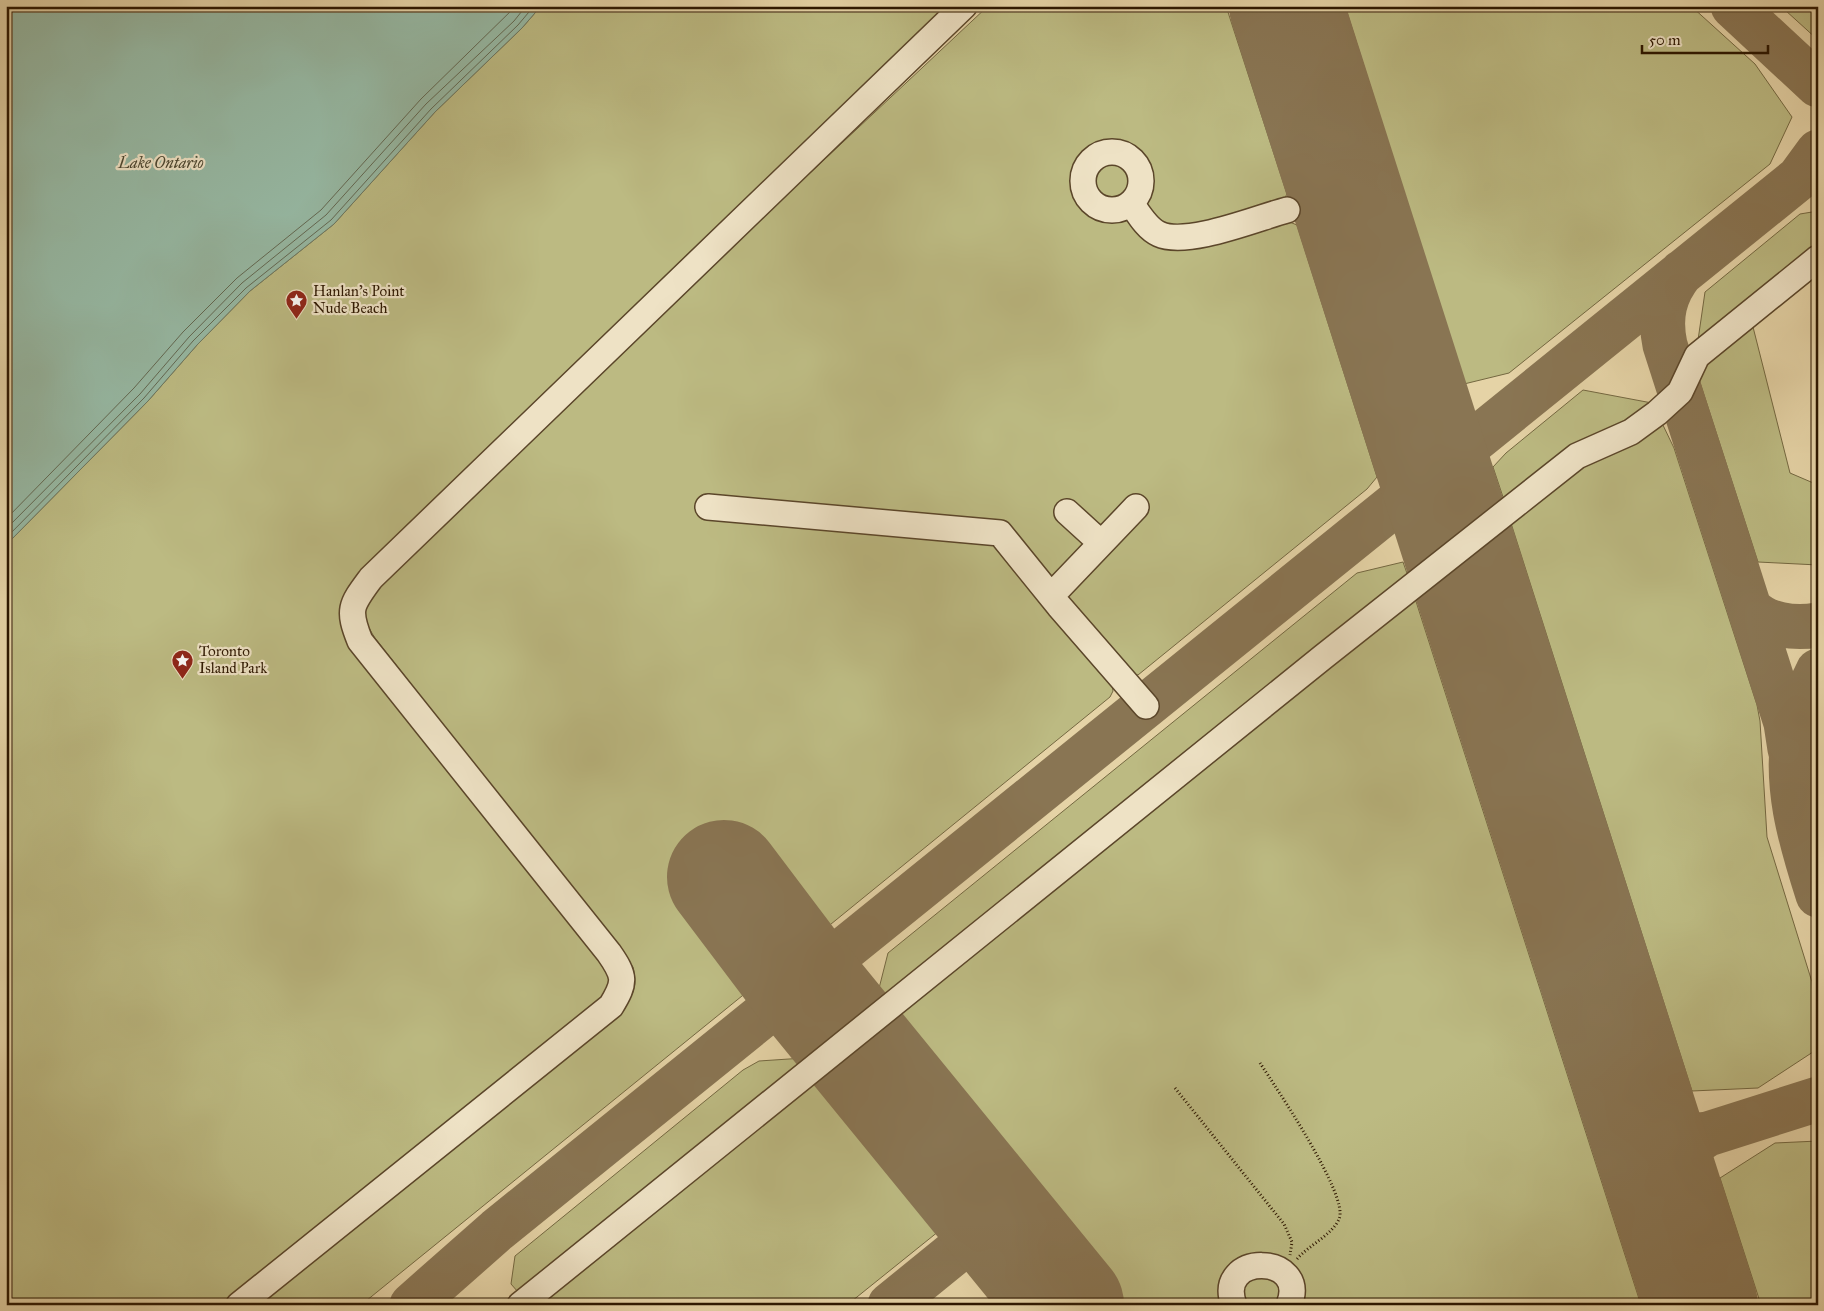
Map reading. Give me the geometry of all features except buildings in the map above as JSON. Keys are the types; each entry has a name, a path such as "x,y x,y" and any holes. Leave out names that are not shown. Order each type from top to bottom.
{"lane":[{"path":"241,1304 611,1006 622,988 621,971 609,953 360,640 351,618 354,600 371,578 964,6"},
{"path":"1131,202 1145,222 1158,234 1175,238 1196,237 1287,210"},
{"path":"520,1305 1323,657 1577,456 1631,432 1657,413 1680,392 1697,356 1818,258"},
{"path":"708,507 1000,533 1051,596 1146,706"},
{"path":"1051,596 1136,507"},
{"path":"1067,512 1101,543"},
{"path":"1234,1305 1232,1292 1234,1282 1239,1274 1257,1264 1267,1264 1284,1274 1291,1292 1289,1305"}],"path":[{"path":"1260,1063 1310,1142 1335,1192 1341,1212 1339,1220 1331,1229 1301,1254 1284,1274"},
{"path":"1175,1088 1284,1224 1292,1242 1291,1253 1284,1274"}],"shaded area":[{"name":"Toronto Island Park","path":"541,6 951,6 342,605 614,979 607,996 224,1305 6,1305 6,545 148,401 197,345 250,291 334,224 435,112 522,28"},
{"path":"988,6 1226,6 1287,194 1282,203 1166,231 1144,205 1146,178 1139,161 1130,152 1118,148 1106,148 1094,152 1084,159 1078,170 1077,185 1079,194 1082,201 1090,209 1120,217 1137,225 1154,237 1282,219 1297,225 1377,477 1367,489 1138,675 1130,674 1112,685 1113,691 1110,697 820,933 816,933 749,851 690,900 758,983 361,1305 262,1305 264,1299 624,1006 631,997 634,988 633,967 375,638 365,614 371,597 375,590 663,311"},
{"path":"1345,6 1691,6 1755,64 1792,117 1770,164 1509,373 1464,384"},
{"path":"1780,6 1818,6 1818,40 1785,10"},
{"path":"1111,159 1123,163 1129,169 1133,181 1129,193 1123,199 1111,203 1099,199 1093,193 1089,181 1093,169 1099,163"},
{"path":"1818,211 1818,249 1697,347 1705,292 1800,214"},
{"path":"1818,266 1818,275 1753,327 1790,473 1818,485 1818,565 1758,562 1696,370"},
{"path":"1583,390 1652,403 1506,506 1493,467 1506,453"},
{"path":"1660,419 1674,448 1757,705 1760,721 1767,837 1812,982 1816,1050 1758,1088 1692,1091 1510,520 1580,462"},
{"path":"1403,562 1409,579 874,1008 888,953 1357,573"},
{"path":"1413,592 1641,1305 1114,1305 890,1030 888,1018"},
{"path":"804,1058 814,1060 518,1292 511,1284 515,1256 743,1070 759,1061"},
{"path":"823,1074 829,1074 949,1223 847,1305 541,1305 539,1301"},
{"path":"1818,1141 1818,1305 1761,1305 1720,1178 1775,1143"}],"water":[{"name":"Lake Ontario","path":"6,6 541,6 522,28 435,112 334,224 250,291 197,345 148,401 6,545"}],"taxiway":[{"path":"1733,6 1818,85"},
{"path":"412,1305 497,1230 1799,178 1818,152"},
{"path":"1682,272 1667,297 1663,315 1663,335 1749,607 1763,618 1780,625 1800,627 1818,625"},
{"path":"1749,607 1786,723 1790,749"},
{"path":"1818,671 1796,723 1791,766 1795,811 1805,854 1818,895"},
{"path":"1634,1097 1666,1127 1684,1134 1695,1135 1708,1134 1818,1099"},
{"path":"1672,1216 1672,1190 1676,1168 1687,1150 1708,1134"},
{"path":"890,1305 997,1218"}],"runway":[{"path":"1286,6 1701,1305"},
{"path":"724,877 804,983 1067,1305"}],"place":[{"name":"Hanlan's Point Nude Beach","path":"297,319"},
{"name":"Toronto Island Park","path":"183,679"}]}
